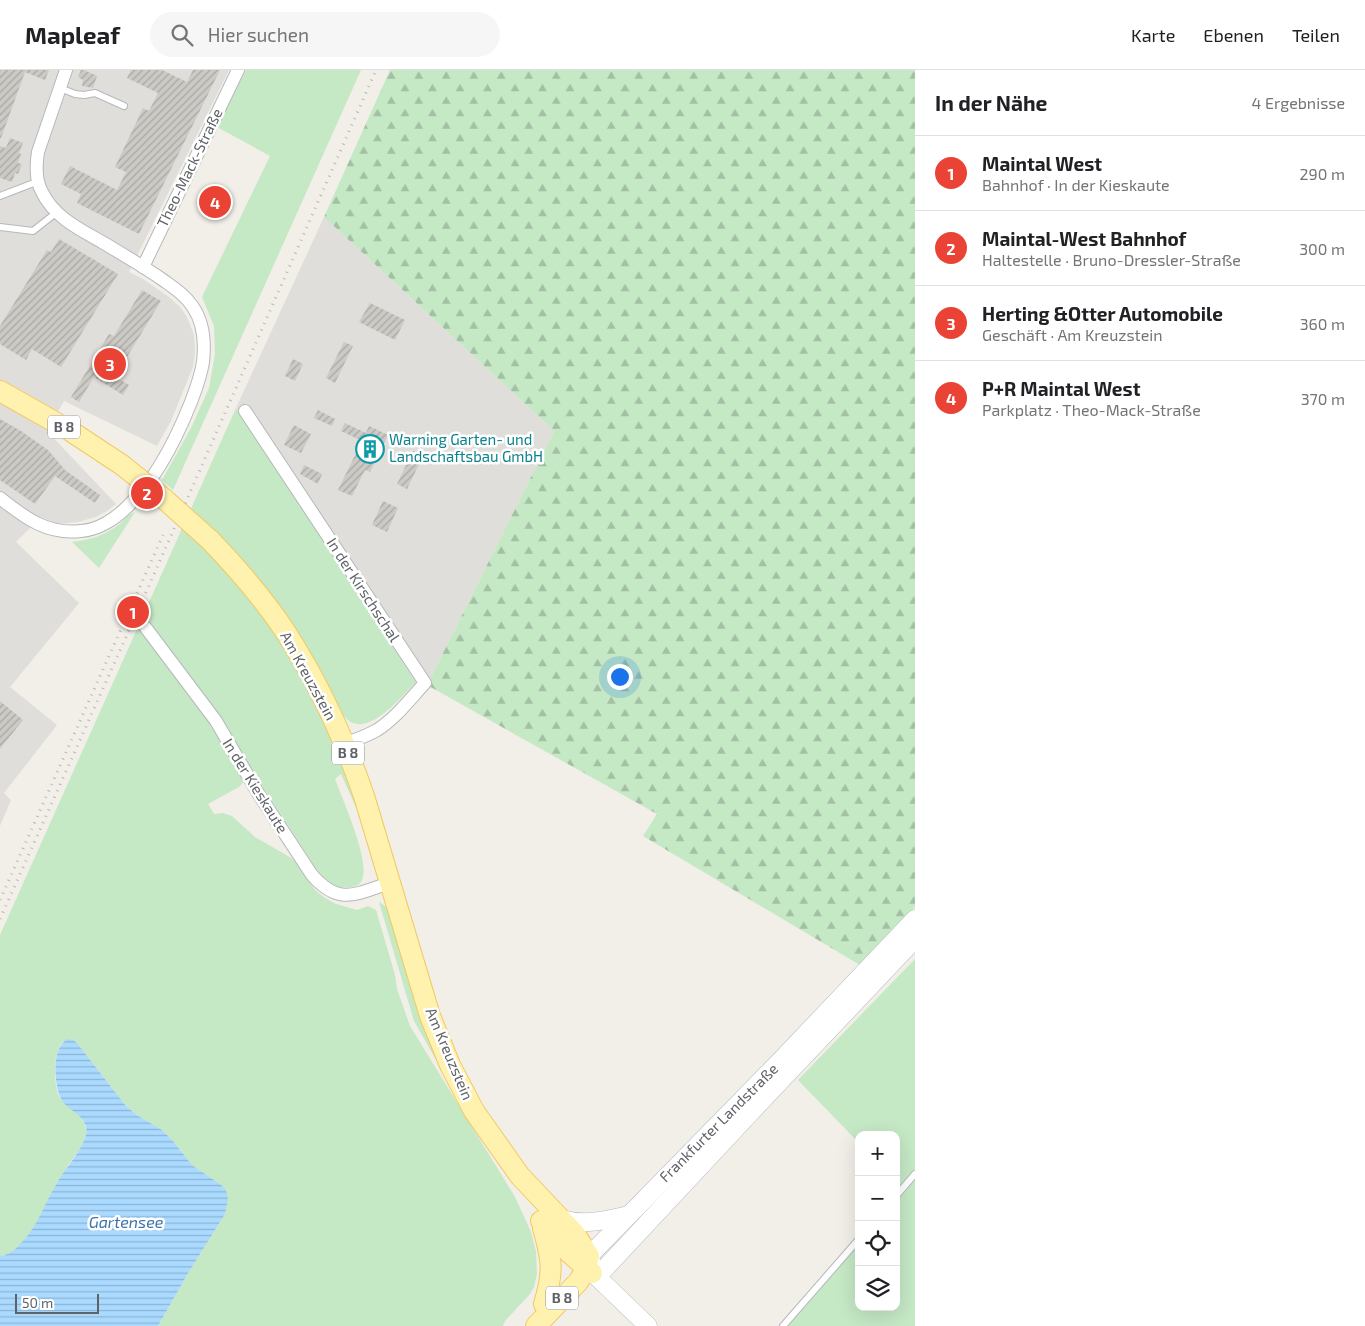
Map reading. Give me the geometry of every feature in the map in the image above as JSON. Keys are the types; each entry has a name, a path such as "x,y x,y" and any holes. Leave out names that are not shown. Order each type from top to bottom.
{"main road":[{"name":"Am Kreuzstein","path":"0,391 69,430 122,465 162,497 210,540 233,564 285,632 312,676 329,711 364,796 430,1016 450,1065 474,1112 520,1176 562,1219"},
{"name":"Frankfurter Landstraße","path":"551,1326 629,1214 768,1073 915,919"},
{"name":"Frankfurter Landstraße","path":"522,1326 544,1304 591,1270 752,1111 915,939"},
{"name":"Am Kreuzstein","path":"520,1176 541,1221 551,1260 550,1283 544,1304"},
{"path":"562,1219 588,1223 629,1214"},
{"name":"B 8","path":"536,1326 591,1270 575,1234 562,1219"},
{"path":"541,1221 564,1248 591,1270 648,1326"}],"street":[{"path":"2,503 46,528 61,532 91,529 110,521 125,510 144,488 170,449 194,393 203,363 204,338 199,318 187,299 180,292 143,267 65,220 52,207 41,190 36,165 38,152 66,70"},
{"name":"Theo-Mack-Straße","path":"143,267 238,70"},
{"name":"In der Kirschschal","path":"245,411 425,683 382,726 375,731 344,744"},
{"name":"In der Kieskaute","path":"146,628 216,722 258,793 319,883 330,892 342,895 352,895 390,883"}],"lane":[{"path":"60,88 75,94 95,93 124,106"},
{"path":"0,196 39,182"},
{"path":"0,227 33,231 57,212"},
{"path":"900,1191 915,1174"},
{"path":"783,1326 855,1244"}],"shaded area":[{"path":"0,70 229,70 129,272 169,297 181,308 187,317 194,335 195,352 193,367 171,421 157,446 64,401 47,431 116,504 96,517 78,522 58,524 41,517 16,542 79,603 10,687 57,725 4,793 11,800 0,826"},
{"path":"324,217 554,431 427,685 416,682 236,408"}],"green space":[{"path":"246,70 361,70 173,490 162,480 191,428 209,388 215,354 214,326 202,297 270,156 217,127"},
{"path":"390,70 915,70 915,907 860,965 643,836 657,814 427,685 554,431 324,217"},
{"path":"236,408 416,682 388,710 370,722 353,723 339,710 346,770 362,821 341,774 335,779 354,828 362,856 363,877 358,885 339,887 324,878 253,772 239,787 208,804 214,814 223,813 232,816 255,837 293,859 316,891 325,898 336,904 357,910 368,906 376,910 395,975 397,989 410,1026 515,1197 531,1232 536,1252 537,1274 534,1287 505,1321 503,1326 158,1326 225,1214 220,1184 192,1165 162,1130 126,1106 77,1043 71,1040 63,1042 58,1049 55,1064 55,1080 61,1100 81,1118 86,1131 85,1139 58,1181 28,1236 12,1251 0,1256 0,935"},
{"path":"135,512 99,568 72,542 103,534"},
{"path":"379,902 390,909 443,1068 439,1065 414,1021"},
{"path":"915,959 915,1169 900,1186 900,1131 855,1131 855,1139 798,1080"},
{"path":"915,1178 915,1326 786,1326 855,1248 855,1311 900,1311 900,1195"}],"water":[{"name":"Gartensee","path":"68,1039 77,1043 126,1106 162,1130 192,1165 226,1190 228,1199 225,1214 158,1326 0,1326 0,1256 20,1245 33,1229 57,1183 82,1146 86,1133 84,1122 63,1102 57,1085 56,1057 63,1043"}],"building":[{"path":"0,70 49,70 45,80 25,72 1,138 0,138"},
{"path":"81,70 97,76 93,88 82,86 83,80 78,77"},
{"path":"131,70 162,70 187,82 193,70 220,70 139,234 77,203 81,194 61,184 70,166 117,190 126,172 115,167 143,108 149,111 158,93 127,78"},
{"path":"10,138 23,143 18,163 22,164 18,174 15,173 12,182 0,178 0,146 6,148"},
{"path":"59,239 118,274 61,367 32,349 26,360 0,344 0,326 47,250 51,252"},
{"path":"142,290 161,301 114,376 129,385 123,395 94,377 79,402 71,397 109,334 114,336"},
{"path":"370,303 405,320 395,340 359,322"},
{"path":"344,342 353,346 335,383 326,378"},
{"path":"293,359 303,364 295,381 285,376"},
{"path":"318,410 335,419 332,426 314,418"},
{"path":"0,419 48,450 65,470 100,495 95,503 55,476 35,504 0,480"},
{"path":"345,423 366,433 369,426 388,435 370,472 365,470 352,496 338,490 362,441 341,431"},
{"path":"294,425 311,434 301,453 284,445"},
{"path":"413,451 423,456 407,489 397,484"},
{"path":"304,465 322,474 318,484 300,474"},
{"path":"383,501 398,508 387,532 372,525"},
{"path":"0,701 23,720 0,749"}],"railway":[{"path":"0,919 376,70"},
{"path":"0,900 163,535"}],"place":[{"name":"P+R Maintal West","path":"215,202"},
{"name":"Herting &Otter Automobile","path":"110,364"},
{"name":"Warning Garten- und Landschaftsbau GmbH","path":"370,449"},
{"name":"Maintal-West Bahnhof","path":"147,493"},
{"name":"Maintal West","path":"133,612"}]}
